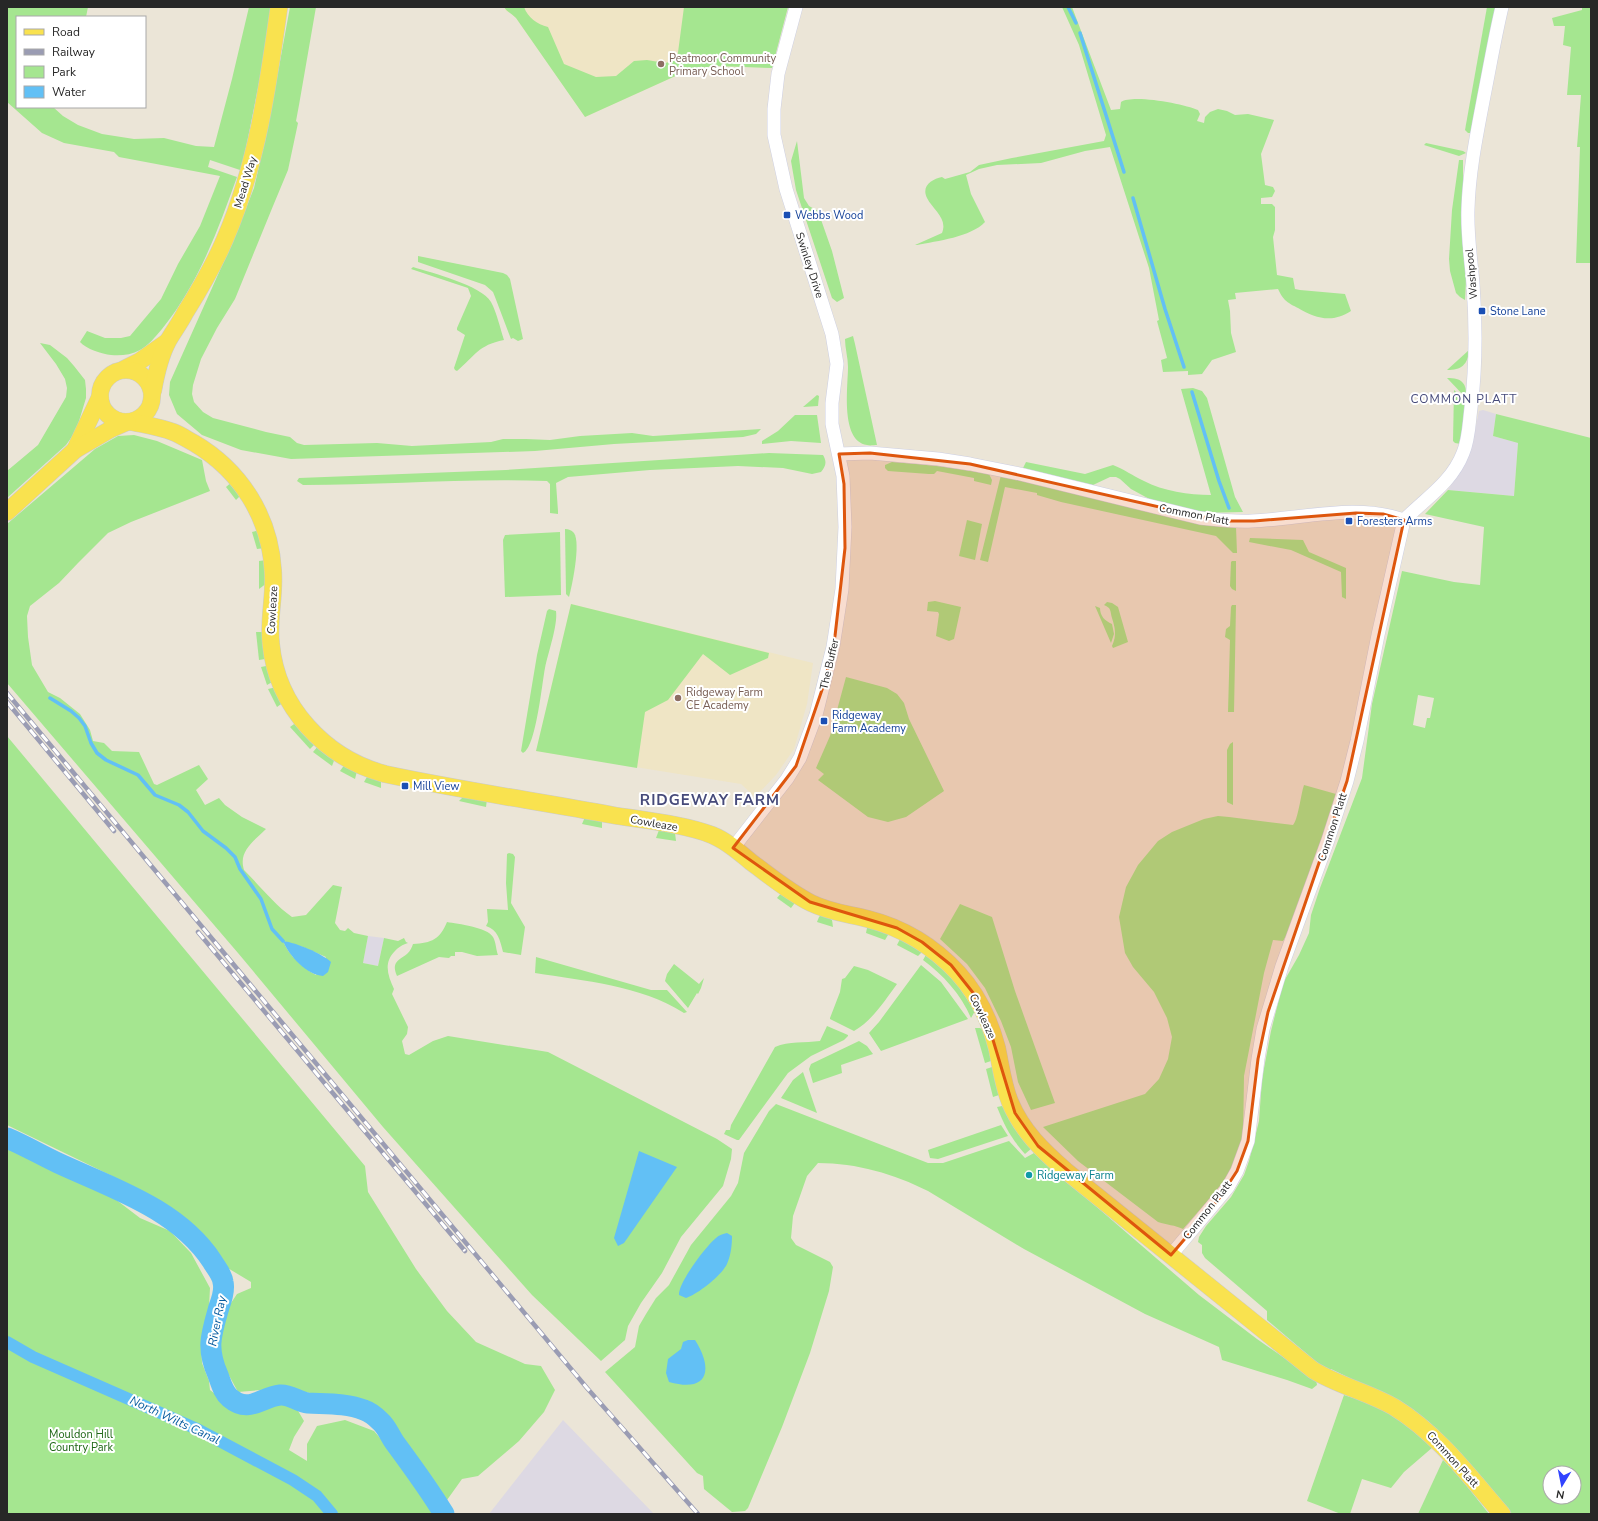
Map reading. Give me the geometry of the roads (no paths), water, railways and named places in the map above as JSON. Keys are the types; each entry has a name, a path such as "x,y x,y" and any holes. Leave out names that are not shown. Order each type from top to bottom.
{"main road":[{"name":"Mead Way","path":"153,394 158,368 167,342 207,277 239,203 259,130 280,7"},
{"name":"Mead Way","path":"124,369 140,361 167,342"},
{"path":"7,512 75,450 104,433 130,422 146,413 152,403 153,394 148,379 131,369 118,370 106,378 100,397 75,450"},
{"name":"Cowleaze","path":"153,394 163,419 174,432"},
{"path":"100,397 101,403 108,415 114,419 130,422"},
{"name":"Cowleaze","path":"130,422 174,432 209,452 228,469 250,496 259,513 267,534 272,558 274,583 270,634 272,652 277,672 287,698 303,722 331,748 352,762 373,771 385,774 686,828 712,836 733,848 787,888 810,902 833,912 867,919 896,928 922,942 948,962 974,994 983,1012 996,1046 1003,1083 1010,1102 1019,1120 1031,1137 1053,1160 1171,1255"},
{"name":"Common Platt","path":"1171,1255 1313,1370 1334,1382 1392,1406 1425,1428 1435,1437 1502,1514"}],"street":[{"name":"Swinley Drive","path":"796,7 778,74 774,104 774,135 786,189 836,350 837,364 832,397 832,418 839,454"},
{"name":"Washpool","path":"1404,520 1450,477 1459,463 1467,442 1472,402 1475,353 1473,284 1468,227 1469,194 1480,113 1502,7"},
{"name":"Common Platt","path":"839,454 870,454 938,459 970,464 1020,474 1200,518 1221,521 1254,521 1356,513 1383,514 1404,520 1378,635 1357,741 1347,781 1328,840 1280,972 1263,1029 1248,1141 1237,1171 1228,1187 1171,1255"},
{"name":"The Buffer","path":"733,848 796,766 807,741 825,681 837,629 845,554 844,498 839,454"}],"water":[{"path":"283,941 308,949 327,959 331,962 328,972 323,976 317,975 299,964"},
{"path":"639,1151 677,1167 624,1243 618,1246 614,1238"},
{"path":"727,1233 732,1236 732,1243 727,1264 724,1269 715,1279 697,1293 686,1298 679,1295 683,1282 700,1256 711,1242 717,1237"},
{"path":"695,1340 701,1351 705,1369 704,1376 699,1381 692,1384 682,1385 669,1382 666,1373 668,1359 681,1349 683,1342"}],"waterway":[{"path":"1068,7 1076,23"},
{"path":"1080,33 1124,172"},
{"path":"1133,198 1165,309 1184,367"},
{"path":"1192,392 1219,481 1229,508"},
{"path":"50,698 71,711 79,718 85,726 91,743 97,753 106,760 138,775 155,795 179,805 188,812 203,831 226,848 235,857 240,869 261,899 272,929 283,941"},
{"name":"River Ray","path":"7,1138 142,1202 163,1214 181,1227 198,1243 212,1261 220,1274 224,1285 212,1334 211,1349 214,1365 221,1384 230,1398 237,1403 249,1405 273,1396 284,1395 308,1403 344,1405 368,1412 385,1426 444,1514"},
{"name":"North Wilts Canal","path":"7,1342 33,1357 197,1429 293,1480 317,1496 332,1514"}],"railway":[{"path":"7,693 587,1388 698,1514"},
{"path":"7,702 114,831"},
{"path":"198,932 465,1251"}],"place":[{"name":"Peatmoor Community Primary School","path":"661,64"},
{"name":"Webbs Wood","path":"787,215"},
{"name":"Stone Lane","path":"1482,311"},
{"name":"Foresters Arms","path":"1349,521"},
{"name":"Ridgeway Farm CE Academy","path":"678,698"},
{"name":"Ridgeway Farm Academy","path":"824,721"},
{"name":"Mill View","path":"405,786"},
{"name":"Ridgeway Farm","path":"1029,1175"}],"district":[{"name":"COMMON PLATT","path":"1464,399"},
{"name":"RIDGEWAY FARM","path":"710,800"}],"park label":[{"name":"Mouldon Hill Country Park","path":"81,1440"}]}
